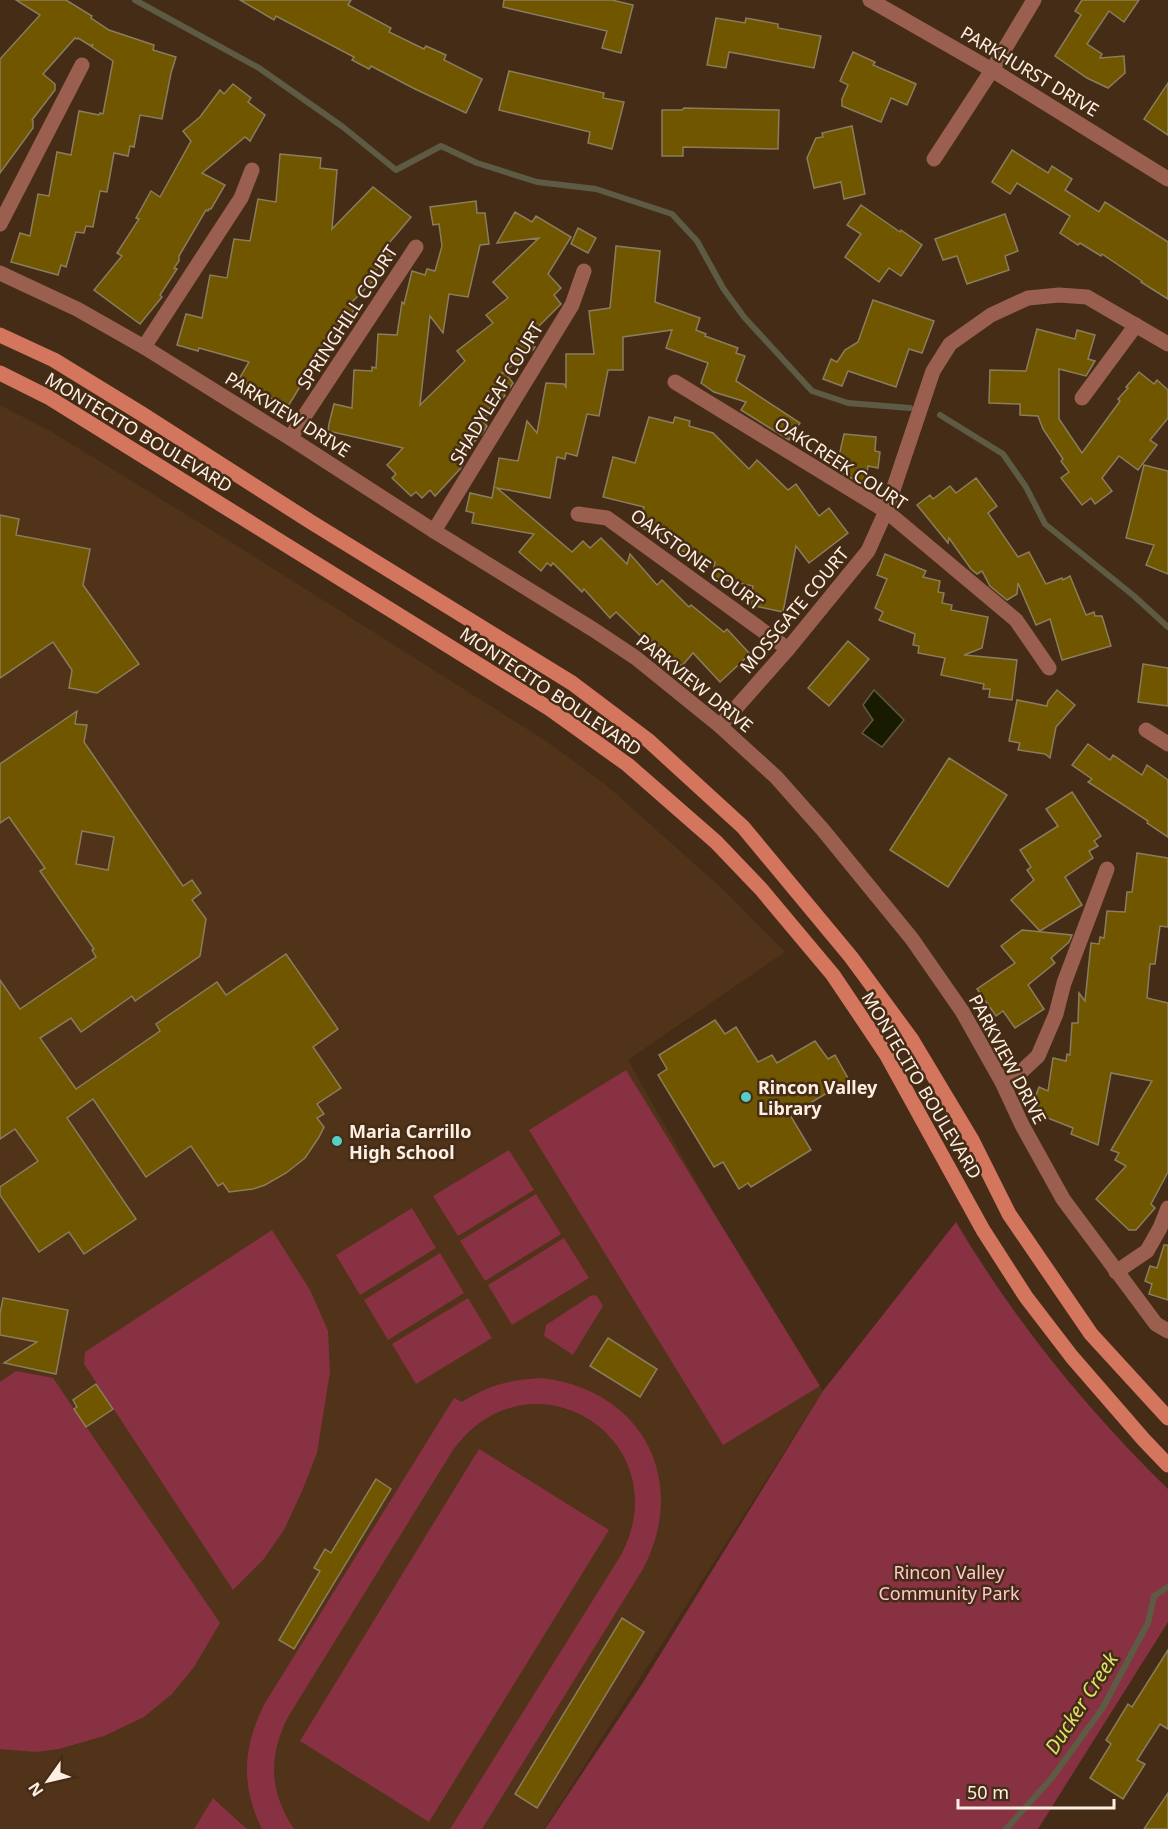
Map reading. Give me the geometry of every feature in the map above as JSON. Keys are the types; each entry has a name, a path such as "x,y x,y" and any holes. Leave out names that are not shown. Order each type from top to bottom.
{"main road":[{"name":"MONTECITO BOULEVARD","path":"0,335 54,360 572,683 649,741 743,827 851,957 912,1040 972,1140 1009,1214 1091,1334 1168,1419"},
{"name":"MONTECITO BOULEVARD","path":"0,373 48,397 550,709 628,765 716,842 761,889 833,975 886,1054 983,1230 1026,1297 1072,1357 1168,1465"}],"street":[{"name":"PARKHURST DRIVE","path":"870,0 992,70 1168,179"},
{"path":"934,159 1034,0"},
{"path":"0,224 82,65"},
{"path":"144,347 241,198 252,170"},
{"name":"SPRINGHILL COURT","path":"290,438 416,247"},
{"name":"SHADYLEAF COURT","path":"434,531 572,304 584,272"},
{"name":"PARKVIEW DRIVE","path":"0,273 77,309 144,347 290,438 636,658 720,726 776,777 836,845 912,939 962,1011 1063,1199 1156,1324 1168,1331"},
{"name":"MOSSGATE COURT","path":"720,726 788,649 868,551 886,511 933,371 950,344 991,315 1028,298 1059,295 1087,297 1168,344"},
{"path":"1082,398 1136,325"},
{"name":"OAKCREEK COURT","path":"675,382 886,511 1016,620 1048,669"},
{"name":"OAKSTONE COURT","path":"578,514 607,518 788,649"},
{"path":"1146,730 1168,744"},
{"path":"1002,1082 1022,1071 1038,1056 1056,1014 1064,983 1107,869"},
{"path":"1116,1272 1147,1251 1168,1208"}],"shaded area":[{"name":"Maria Carrillo High School","path":"0,405 52,432 239,547 543,739 605,784 726,892 785,952 628,1060 719,1222 823,1391 544,1829 247,1829 214,1798 194,1829 0,1829"},
{"path":"874,690 904,720 882,747 862,733 873,720 863,705"}],"green space":[{"path":"626,1070 820,1386 723,1445 529,1130"},
{"path":"509,1150 534,1190 458,1236 433,1196"},
{"path":"536,1194 561,1234 485,1281 460,1241"},
{"path":"412,1208 436,1248 360,1295 336,1255"},
{"name":"Rincon Valley Community Park","path":"956,1222 1002,1294 1053,1362 1108,1427 1168,1489 1168,1622 1038,1829 545,1829 642,1684 823,1391"},
{"path":"272,1230 310,1290 328,1331 330,1372 317,1453 302,1491 284,1530 263,1560 233,1590 84,1364 85,1352"},
{"path":"564,1238 589,1278 512,1325 488,1285"},
{"path":"440,1253 464,1293 388,1340 364,1300"},
{"path":"592,1295 597,1296 603,1306 573,1355 544,1336 546,1325"},
{"path":"468,1298 492,1338 416,1384 392,1344"},
{"path":"16,1371 53,1378 220,1623 194,1667 172,1694 144,1717 104,1736 59,1749 36,1752 0,1749 0,1382"},
{"path":"541,1378 576,1386 606,1400 630,1420 647,1444 658,1472 661,1503 656,1535 643,1569 482,1829 450,1829 621,1555 634,1513 631,1475 615,1443 589,1419 556,1406 520,1405 485,1419 453,1450 288,1717 277,1746 274,1774 280,1801 294,1829 262,1829 250,1797 247,1766 252,1735 265,1703 454,1398 462,1402 481,1391 500,1384"},
{"path":"479,1449 609,1530 429,1822 300,1741"},
{"path":"213,1798 247,1829 194,1829"}],"building":[{"path":"16,0 66,0 109,30 154,45 153,50 176,57 162,119 140,115 134,147 130,146 128,156 114,153 107,192 100,191 93,227 86,226 84,233 76,232 66,267 61,265 58,275 11,262 20,233 30,236 38,194 49,196 57,152 71,155 79,111 103,114 113,61 92,47 93,44 91,46 75,38 43,74 55,84 55,90 32,120 33,128 0,173 0,59 40,15"},
{"path":"240,0 351,0 348,5 391,28 389,32 424,49 426,46 446,55 444,60 482,79 466,113 371,66 369,69 352,60 354,57 276,16 274,20"},
{"path":"504,0 612,0 633,5 621,53 602,48 607,31 503,7"},
{"path":"1082,0 1139,0 1124,22 1109,11 1087,44 1102,54 1100,58 1124,56 1125,73 1108,88 1087,78 1055,56 1081,15 1075,11"},
{"path":"716,18 745,23 746,18 778,24 778,28 821,36 814,68 729,52 726,68 707,65"},
{"path":"853,52 875,62 873,65 916,84 907,105 891,98 881,122 842,106 842,99 848,85 840,81"},
{"path":"509,71 604,93 603,98 624,102 612,149 588,143 590,132 499,110"},
{"path":"1168,83 1168,135 1144,119"},
{"path":"233,84 251,98 248,102 265,115 250,141 245,137 202,173 225,185 211,209 206,210 179,256 179,261 174,268 177,269 160,295 162,297 140,324 94,290 122,256 117,253 139,219 136,218 151,191 160,197 191,141 183,131 200,117 220,90 224,94"},
{"path":"684,108 779,110 778,149 683,147 683,156 662,156 662,110 682,110"},
{"path":"852,126 865,194 844,199 841,182 814,188 807,158 816,138 823,137 822,133"},
{"path":"1012,150 1048,173 1052,166 1072,179 1065,190 1099,212 1105,202 1168,242 1168,299 1102,254 1101,256 1080,243 1078,245 1060,233 1070,216 1017,183 1010,194 992,182"},
{"path":"280,154 321,158 320,168 337,170 332,229 373,187 411,217 384,249 391,256 373,273 377,277 349,305 354,310 327,342 332,346 304,380 287,408 239,379 249,362 199,348 198,351 177,345 186,314 202,318 210,275 227,278 234,239 250,241 258,199 276,202"},
{"path":"476,201 477,213 485,213 489,244 480,245 468,297 449,294 443,333 430,316 420,405 465,361 457,351 493,323 486,315 508,298 493,282 539,238 497,243 515,212 532,222 536,216 571,237 548,274 561,288 554,295 561,304 528,337 535,347 533,350 502,373 506,374 513,383 504,392 505,396 489,409 492,410 482,420 487,426 464,452 466,452 459,463 463,465 460,469 435,496 430,490 422,498 416,492 411,496 392,478 396,474 387,465 403,448 328,431 329,424 334,404 352,408 354,370 372,371 372,367 376,368 378,334 397,335 402,302 404,304 412,271 425,275 427,269 435,271 442,246 439,224 433,225 430,207"},
{"path":"861,205 922,245 901,276 889,268 879,282 845,257 861,234 847,225"},
{"path":"1005,214 1018,251 1005,256 1009,270 967,284 957,256 943,260 935,239"},
{"path":"578,228 596,238 588,253 571,244"},
{"path":"616,246 660,251 655,302 700,318 696,330 706,334 705,336 738,348 736,353 745,356 736,381 800,423 789,440 741,410 746,402 714,392 701,383 708,363 666,348 672,330 623,337 623,370 608,370 599,416 587,414 577,456 566,453 565,459 557,457 550,498 497,488 572,552 583,541 590,548 601,538 627,564 630,554 657,585 662,580 689,607 691,605 724,632 727,629 750,654 720,682 693,653 682,666 649,639 646,641 616,612 610,618 584,589 582,592 553,563 551,566 547,563 541,571 519,552 534,534 472,523 474,513 466,511 470,493 492,498 499,458 518,461 527,421 537,433 546,383 564,384 566,387 566,354 594,354 589,311 610,308"},
{"path":"873,300 934,321 922,353 909,349 896,387 848,371 842,386 823,379 831,359 837,362 845,350 858,342"},
{"path":"1037,329 1075,339 1077,330 1095,335 1088,359 1095,361 1086,376 1059,369 1059,419 1082,453 1120,401 1118,399 1128,388 1126,387 1139,372 1154,384 1157,380 1168,390 1168,418 1150,440 1157,445 1138,470 1119,456 1102,478 1112,491 1095,504 1091,498 1082,505 1061,478 1069,472 1043,429 1038,416 1020,415 1020,404 989,403 990,370 1026,371"},
{"path":"649,417 673,423 675,417 690,421 689,426 713,433 749,469 757,460 788,490 796,484 819,516 829,508 848,533 809,563 796,546 783,612 750,605 753,586 712,577 715,562 676,549 679,540 638,527 644,507 603,497 613,457 635,463"},
{"path":"844,434 876,437 875,451 880,452 878,468 868,466 866,482 855,480 844,474 846,457 839,456"},
{"path":"1144,465 1168,471 1168,574 1146,565 1154,545 1126,538"},
{"path":"976,478 997,506 988,513 1018,557 1029,552 1046,584 1070,576 1086,615 1094,612 1095,616 1102,616 1111,646 1062,660 1050,619 1036,625 1018,583 1017,594 1007,600 990,586 982,571 977,574 971,569 949,538 948,543 917,505 930,495 933,499 950,486 956,493"},
{"path":"0,515 19,519 16,535 90,549 83,585 139,664 97,693 69,688 72,670 53,642 0,678"},
{"path":"885,554 926,571 923,577 940,581 938,592 944,593 942,603 952,605 951,610 988,617 982,648 964,655 1017,660 1012,700 989,697 990,689 983,689 984,684 941,675 945,658 918,653 919,646 913,645 915,634 879,620 883,612 875,608 887,579 877,575"},
{"path":"848,641 869,659 829,706 808,688"},
{"path":"1143,664 1168,668 1168,706 1138,702"},
{"path":"1057,690 1075,705 1056,727 1050,758 1045,754 1018,750 1020,743 1009,741 1017,700 1047,706 1048,701"},
{"path":"77,711 75,724 87,725 84,742 183,886 192,880 201,893 192,900 206,919 200,956 135,1001 132,996 81,1032 71,1018 40,1038 76,1089 160,1031 156,1024 217,982 226,995 286,954 338,1029 313,1047 341,1088 317,1104 324,1114 317,1118 324,1127 305,1158 286,1173 253,1189 229,1192 223,1183 218,1186 191,1146 146,1177 93,1099 67,1118 136,1219 84,1254 69,1232 39,1252 0,1195 0,1187 38,1161 15,1129 0,1139 0,980 20,1009 96,957 92,950 94,949 40,871 45,868 9,817 0,823 0,764","holes":["82,831 114,837 108,870 76,864"]},
{"path":"1088,744 1110,760 1113,755 1142,775 1147,765 1168,780 1168,837 1147,823 1148,821 1088,782 1092,779 1072,765"},
{"path":"949,758 1007,795 948,887 890,850"},
{"path":"1072,792 1101,836 1094,841 1098,846 1089,851 1093,858 1065,877 1082,905 1040,931 1011,900 1034,880 1027,870 1031,867 1020,850 1058,826 1046,809"},
{"path":"1137,853 1168,858 1168,927 1160,926 1155,964 1150,964 1147,998 1168,1003 1168,1172 1151,1204 1155,1208 1136,1230 1129,1230 1096,1199 1126,1166 1115,1160 1119,1153 1111,1150 1152,1081 1111,1073 1098,1145 1071,1134 1073,1128 1030,1111 1039,1087 1048,1091 1053,1058 1066,1061 1067,1054 1070,1055 1072,1023 1078,1023 1079,993 1085,1001 1091,943 1099,944 1100,937 1104,938 1107,911 1125,912 1127,892 1132,892"},
{"path":"1022,930 1072,935 1069,942 1051,958 1055,963 1028,985 1044,1009 1015,1028 1003,1011 996,1016 977,989 1015,963 1001,946"},
{"name":"Rincon Valley Library","path":"715,1020 725,1034 736,1027 758,1062 772,1055 777,1063 815,1041 828,1059 835,1055 849,1080 790,1115 811,1150 751,1187 748,1183 739,1189 723,1162 714,1167 658,1075 667,1069 659,1055"},
{"path":"1164,1245 1168,1245 1168,1300 1149,1294 1152,1284 1145,1281 1150,1266 1157,1268"},
{"path":"3,1298 68,1310 56,1374 4,1363 37,1342 0,1335"},
{"path":"608,1338 657,1369 640,1397 590,1366"},
{"path":"96,1384 113,1409 86,1427 74,1409 77,1407 73,1400"},
{"path":"376,1479 391,1489 294,1649 279,1640 320,1571 314,1568 325,1549 331,1553"},
{"path":"622,1618 644,1632 537,1808 515,1794"},
{"path":"1168,1650 1168,1729 1160,1724 1137,1760 1145,1764 1123,1799 1090,1778 1111,1744 1106,1740 1128,1704 1132,1707"},
{"path":"1168,1793 1168,1829 1144,1829"}],"waterway":[{"path":"135,0 259,68 343,127 396,170 441,146 477,163 537,182 596,189 672,214 697,241 723,288 744,317 812,391 848,403 910,408"},
{"path":"940,415 1003,454 1026,487 1045,524 1134,596 1168,627"},
{"name":"Ducker Creek","path":"1006,1829 1051,1779 1102,1709 1148,1623 1154,1596 1168,1587"}],"place":[{"name":"Rincon Valley Library","path":"746,1097"},
{"name":"Maria Carrillo High School","path":"337,1141"}]}
